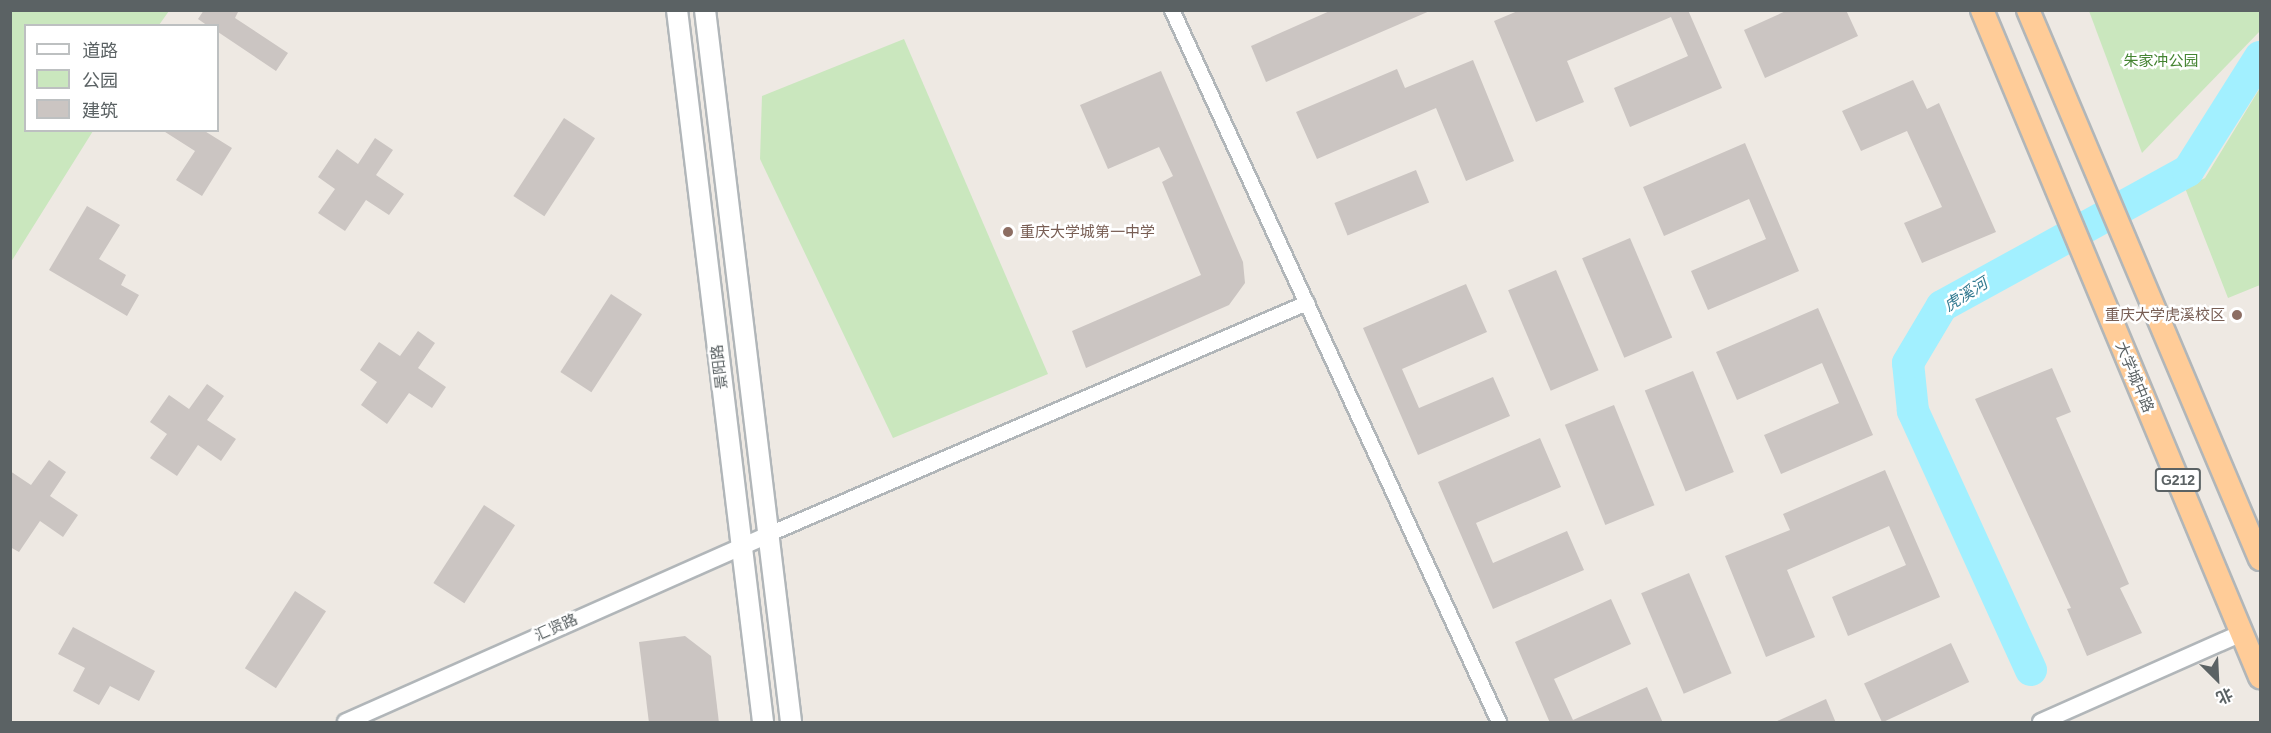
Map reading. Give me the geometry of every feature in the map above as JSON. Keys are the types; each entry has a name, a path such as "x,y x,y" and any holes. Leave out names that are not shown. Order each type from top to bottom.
{"highway":[{"name":"大学城中路","path":"1982,10 2260,677"},
{"name":"G212","path":"2028,10 2260,559"}],"main road":[{"name":"景阳路","path":"677,10 763,723"},
{"name":"景阳路","path":"705,10 791,723"}],"street":[{"path":"1172,10 1499,723"},
{"path":"767,535 1307,303"},
{"name":"汇贤路","path":"346,723 767,535"},
{"path":"2041,723 2242,633"}],"green space":[{"path":"11,10 169,11 160,24 24,24 24,132 92,132 11,262"},
{"name":"朱家冲公园","path":"2089,11 2260,11 2260,31 2142,153"},
{"path":"904,39 1048,374 893,438 760,159 762,96"},
{"path":"2260,88 2260,285 2228,298 2185,188 2205,178"}],"building":[{"path":"204,10 239,10 235,18 288,53 276,71 219,33 219,24 205,24 198,19"},
{"path":"1332,10 1432,10 1266,82 1251,46"},
{"path":"1520,10 1688,10 1722,88 1630,127 1614,88 1688,56 1671,17 1567,61 1584,102 1536,122 1494,21"},
{"path":"1788,10 1846,10 1858,36 1765,78 1744,30"},
{"path":"1473,60 1514,161 1466,181 1436,108 1317,159 1296,112 1397,69 1405,88"},
{"path":"1161,71 1243,262 1245,283 1229,305 1086,368 1072,331 1201,275 1162,182 1173,176 1159,147 1108,169 1080,105"},
{"path":"1913,80 1927,109 1939,103 1996,232 1922,263 1904,223 1942,207 1907,131 1861,151 1842,111"},
{"path":"564,118 595,138 544,216 513,196"},
{"path":"165,132 206,132 232,148 202,196 176,180 195,151"},
{"path":"375,138 393,150 376,175 404,194 389,215 366,200 345,231 318,213 335,189 318,177 337,149 358,164"},
{"path":"1745,143 1799,271 1708,310 1691,271 1766,239 1749,199 1664,236 1643,187"},
{"path":"1416,170 1429,202 1348,235 1334,203"},
{"path":"87,206 120,225 99,259 126,275 121,285 139,295 127,316 49,270"},
{"path":"1630,238 1672,337 1624,358 1582,258"},
{"path":"1556,270 1599,370 1551,391 1508,290"},
{"path":"1466,284 1487,332 1402,369 1419,408 1493,377 1510,416 1418,455 1363,328"},
{"path":"611,294 642,314 591,392 560,372"},
{"path":"1818,308 1873,435 1781,474 1764,435 1839,403 1822,363 1737,400 1716,352"},
{"path":"418,331 435,343 418,368 446,387 432,408 409,393 387,424 361,405 377,382 360,370 379,342 400,356"},
{"path":"2052,368 2071,412 2056,418 2129,584 2120,588 2142,633 2087,656 2067,609 2071,608 1975,399"},
{"path":"1693,371 1734,472 1686,492 1645,390"},
{"path":"207,384 224,396 207,420 236,439 221,461 198,445 177,476 150,458 167,434 150,422 169,395 189,409"},
{"path":"1614,405 1654,505 1605,525 1565,425"},
{"path":"1540,438 1561,487 1476,523 1493,563 1567,531 1584,570 1493,609 1438,482"},
{"path":"49,460 66,472 50,496 78,515 63,537 40,521 19,552 10,547 10,471 31,485"},
{"path":"1885,470 1940,597 1848,636 1832,597 1906,565 1889,526 1787,570 1815,637 1766,657 1725,556 1790,530 1783,514"},
{"path":"484,505 515,525 464,603 433,583"},
{"path":"1689,573 1732,673 1684,694 1641,593"},
{"path":"295,591 326,611 276,688 245,668"},
{"path":"1611,599 1631,644 1554,679 1573,720 1647,687 1663,723 1550,723 1515,642"},
{"path":"73,627 155,671 139,701 110,686 99,705 73,691 85,668 58,654"},
{"path":"685,636 711,656 719,723 649,723 639,642"},
{"path":"1951,643 1969,682 1883,722 1864,684"},
{"path":"1826,699 1836,723 1773,723"}],"waterway":[{"name":"虎溪河","path":"2031,670 1913,411 1908,363 1942,306 2188,171 2260,57"}],"place":[{"name":"重庆大学城第一中学","path":"1008,232"},
{"name":"重庆大学虎溪校区","path":"2237,315"}]}
